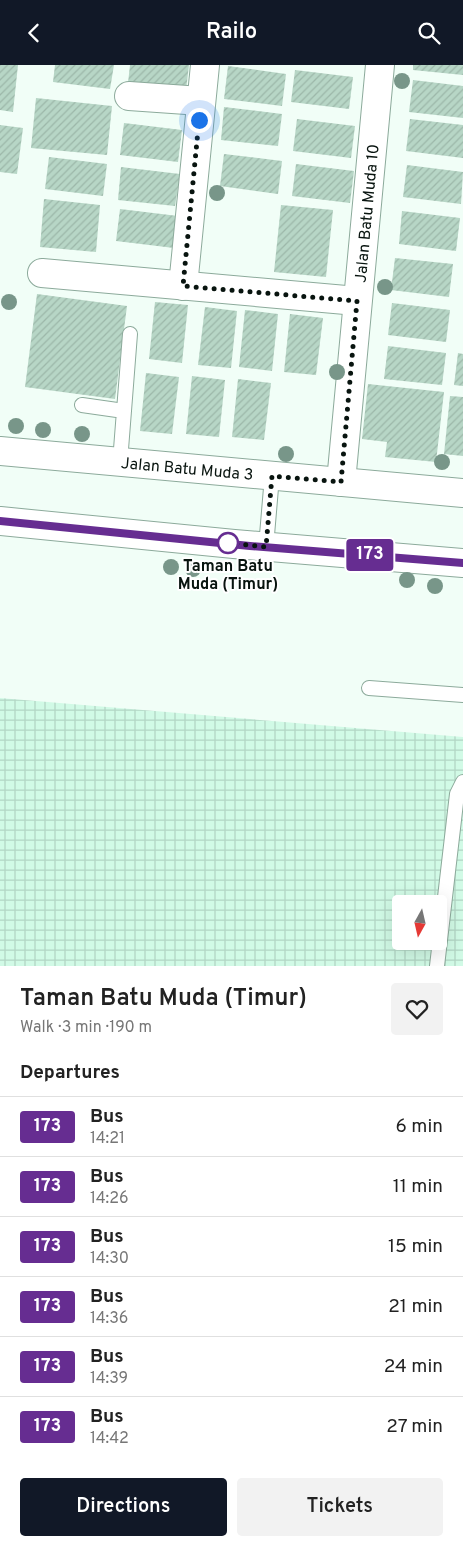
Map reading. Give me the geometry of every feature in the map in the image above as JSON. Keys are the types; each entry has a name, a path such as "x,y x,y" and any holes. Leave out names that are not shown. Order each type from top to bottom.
{"street":[{"path":"183,286 204,65"},
{"name":"Jalan Batu Muda 10","path":"341,482 380,65"},
{"path":"129,96 201,101"},
{"path":"42,273 357,301"},
{"name":"Jalan Batu Muda 3","path":"0,451 463,493"},
{"path":"0,521 266,547 463,563"}],"lane":[{"path":"120,462 130,334"},
{"path":"82,405 124,411"},
{"path":"266,547 272,476"},
{"path":"369,688 463,695"},
{"path":"437,966 456,794 463,782"}],"shaded area":[{"path":"0,698 463,737 463,966 0,966"}],"building":[{"path":"0,65 18,65 13,112 0,110"},
{"path":"55,65 114,65 110,89 53,82"},
{"path":"130,65 189,65 186,90 128,83"},
{"path":"413,65 463,65 463,75 413,70"},
{"path":"228,66 286,74 282,106 224,99"},
{"path":"295,70 353,77 349,109 291,102"},
{"path":"413,80 463,86 463,118 409,112"},
{"path":"36,98 112,106 107,155 31,148"},
{"path":"224,107 282,114 278,146 221,140"},
{"path":"297,119 355,126 351,158 293,151"},
{"path":"410,119 463,125 463,158 406,151"},
{"path":"124,123 182,130 178,162 120,155"},
{"path":"0,125 23,128 17,174 0,172"},
{"path":"224,154 282,161 278,194 220,186"},
{"path":"49,157 107,164 103,196 45,189"},
{"path":"296,164 354,171 350,203 292,196"},
{"path":"407,165 463,172 461,204 403,197"},
{"path":"121,167 180,174 175,206 118,200"},
{"path":"44,199 100,205 96,252 40,247"},
{"path":"281,205 333,210 326,277 274,272"},
{"path":"120,209 178,216 174,248 116,241"},
{"path":"402,211 460,218 456,251 399,244"},
{"path":"395,258 453,264 449,297 391,290"},
{"path":"37,294 127,306 115,399 25,387"},
{"path":"155,302 188,305 182,363 149,359"},
{"path":"392,303 450,310 446,342 388,335"},
{"path":"205,307 237,311 231,368 198,365"},
{"path":"245,310 278,314 272,371 239,367"},
{"path":"290,314 323,318 316,375 284,372"},
{"path":"388,346 446,353 442,385 384,379"},
{"path":"458,353 463,354 463,386 454,385"},
{"path":"146,373 179,377 172,434 140,431"},
{"path":"192,376 225,380 219,437 186,434"},
{"path":"238,379 271,383 264,440 232,437"},
{"path":"368,384 444,392 436,462 385,457 387,442 362,439"},
{"path":"450,396 463,397 463,456 444,454"}],"bus line":[{"name":"173","path":"0,521 250,546 463,563"}],"place":[{"name":"Taman Batu Muda (Timur)","path":"228,543"}],"route":[{"path":"199,120 183,286 357,301 341,482 272,476 266,547 228,543"}]}
